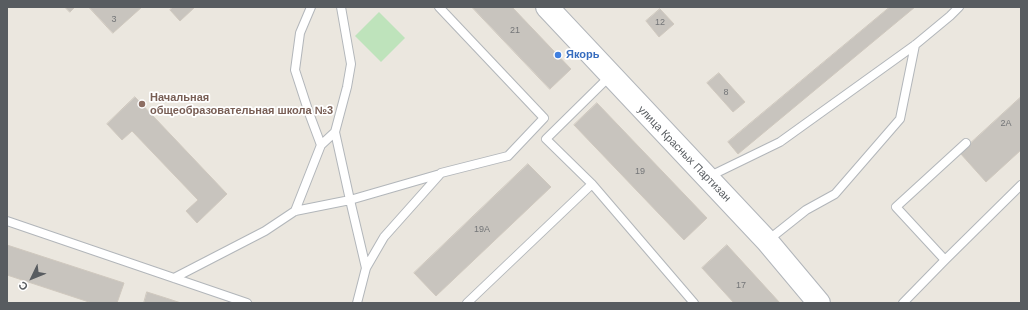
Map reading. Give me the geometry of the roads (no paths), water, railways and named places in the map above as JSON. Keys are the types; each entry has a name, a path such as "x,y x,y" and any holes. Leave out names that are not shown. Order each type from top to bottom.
{"main road":[{"name":"улица Красных Партизан","path":"546,7 767,241 819,303"}],"lane":[{"path":"311,7 300,33 295,70 321,145"},
{"path":"341,7 351,64 347,87 335,132 366,268"},
{"path":"174,278 264,231 295,210 350,200 441,173 508,156 544,118 439,7"},
{"path":"707,178 780,142 915,45 959,7"},
{"path":"767,241 806,210 835,194 900,119 915,45"},
{"path":"610,76 546,139 592,184 694,303"},
{"path":"295,210 321,145 335,132"},
{"path":"944,260 896,207 966,143"},
{"path":"357,303 366,268 384,237 441,173"},
{"path":"467,303 592,184"},
{"path":"903,303 944,260 1021,185"},
{"path":"7,221 246,303"}],"place":[{"name":"Якорь","path":"558,55"},
{"name":"Начальная общеобразовательная школа №3","path":"142,104"}]}
